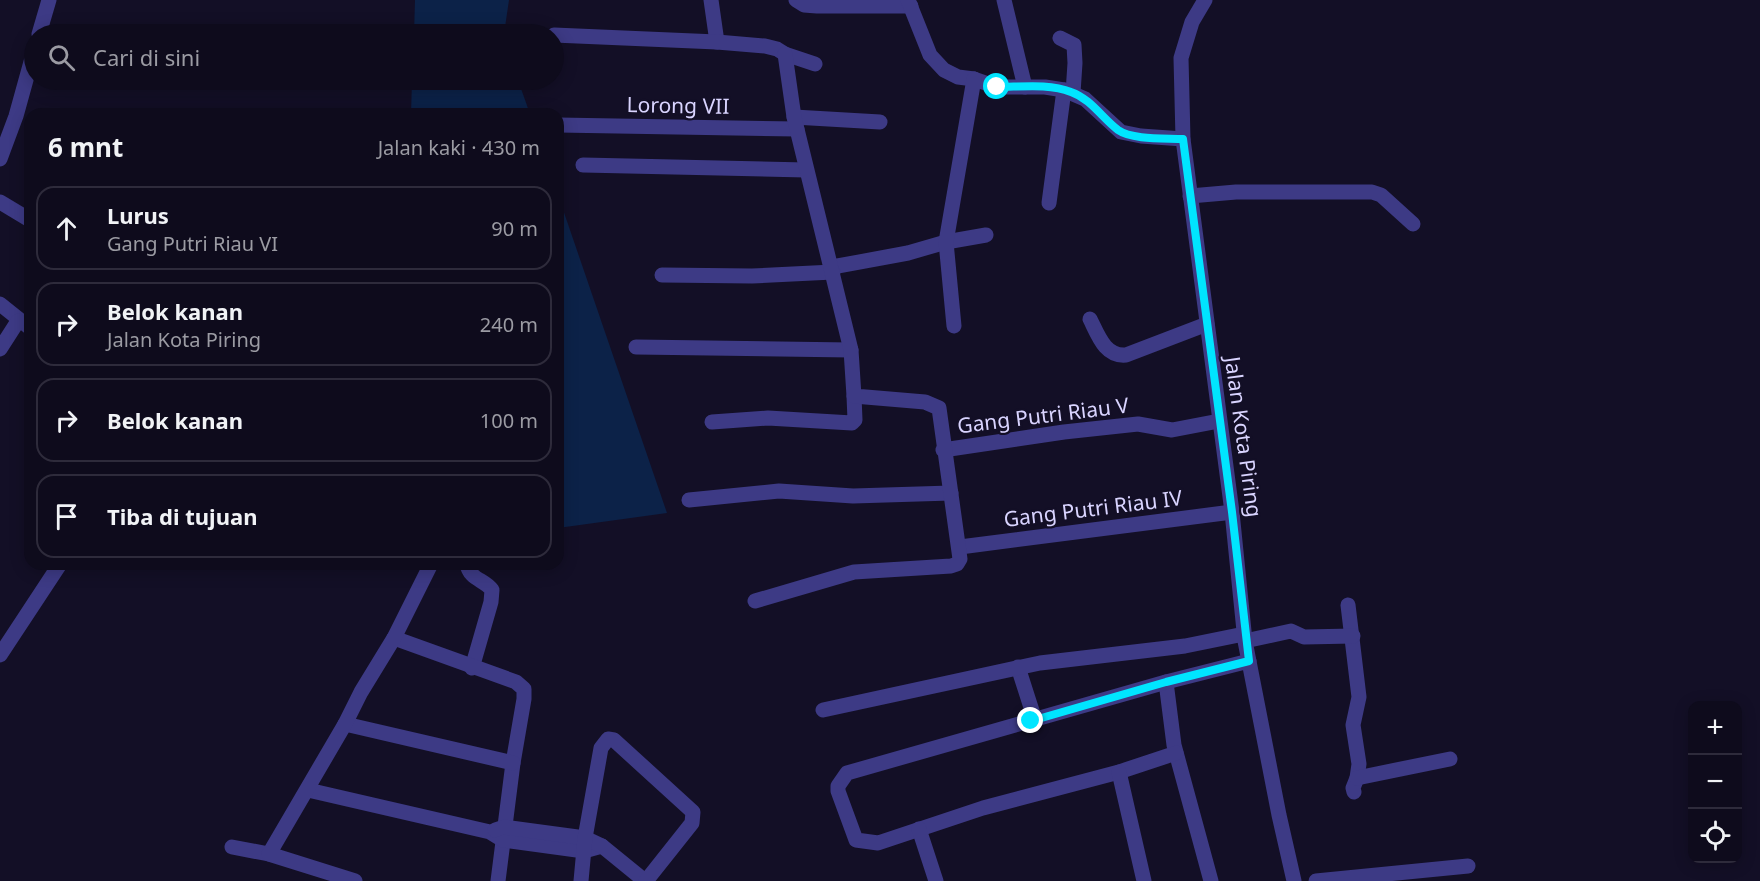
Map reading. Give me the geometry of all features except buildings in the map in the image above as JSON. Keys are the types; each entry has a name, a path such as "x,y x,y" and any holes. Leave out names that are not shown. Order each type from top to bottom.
{"street":[{"path":"42,24 49,0"},
{"path":"711,0 717,42"},
{"path":"796,0 804,5 817,6 909,3 930,55 944,70 958,77 974,79 997,87 1069,91 1084,99 1121,132 1183,139"},
{"path":"1004,0 1025,87"},
{"name":"Jalan Kota Piring","path":"1205,0 1192,22 1181,58 1183,139 1232,512 1245,638 1294,881"},
{"path":"564,35 765,46 815,64"},
{"path":"1049,203 1076,63 1074,45 1060,38"},
{"path":"712,422 768,418 852,423 855,420 851,350 833,269 806,170 785,54"},
{"path":"954,326 946,242 974,79"},
{"path":"0,159 24,87"},
{"path":"16,116 24,120"},
{"name":"Lorong VII","path":"564,125 880,122"},
{"path":"583,165 806,170"},
{"path":"1190,196 1236,192 1372,192 1381,195 1413,224"},
{"path":"0,202 24,216"},
{"path":"662,275 752,276 833,269 908,253 946,242 986,235"},
{"path":"0,304 24,325 0,349"},
{"path":"1090,319 1108,350 1119,356 1207,324"},
{"path":"636,347 851,350"},
{"path":"755,601 854,572 951,566 960,560 940,413 936,406 925,402 854,396"},
{"name":"Gang Putri Riau V","path":"944,450 1128,425 1138,424 1172,430 1219,421"},
{"path":"688,500 779,491 853,496 951,494"},
{"name":"Gang Putri Riau IV","path":"960,547 1232,512"},
{"path":"0,655 56,570"},
{"path":"269,854 394,638 428,570"},
{"path":"468,570 476,579 488,584 492,590 491,602 472,668"},
{"path":"1348,605 1359,698 1353,725 1359,764 1356,785 1450,759"},
{"path":"823,710 1040,663 1291,632 1304,637 1353,636"},
{"path":"394,638 516,682 524,689 524,706 499,833 498,881"},
{"path":"1176,753 1119,772 983,808 878,843 856,840 838,791 842,778 847,773 1166,682 1249,661"},
{"path":"1018,667 1035,720"},
{"path":"1166,682 1176,753 1211,881"},
{"path":"345,724 513,764"},
{"path":"308,790 499,833 584,845 602,846 646,881 692,823 693,812 614,740 609,739 601,748 584,845 581,881"},
{"path":"1119,772 1144,881"},
{"path":"919,829 936,881"},
{"path":"232,847 269,854 355,881"},
{"path":"1316,881 1468,866"}],"water":[{"path":"415,0 509,0 505,24 414,24"},
{"path":"412,90 522,90 528,108 411,108"},
{"path":"564,213 667,513 564,527"}],"route":[{"path":"997,87 1045,87 1064,90 1084,99 1121,132 1183,139 1232,512 1244,634 1249,661 1031,721"}]}
